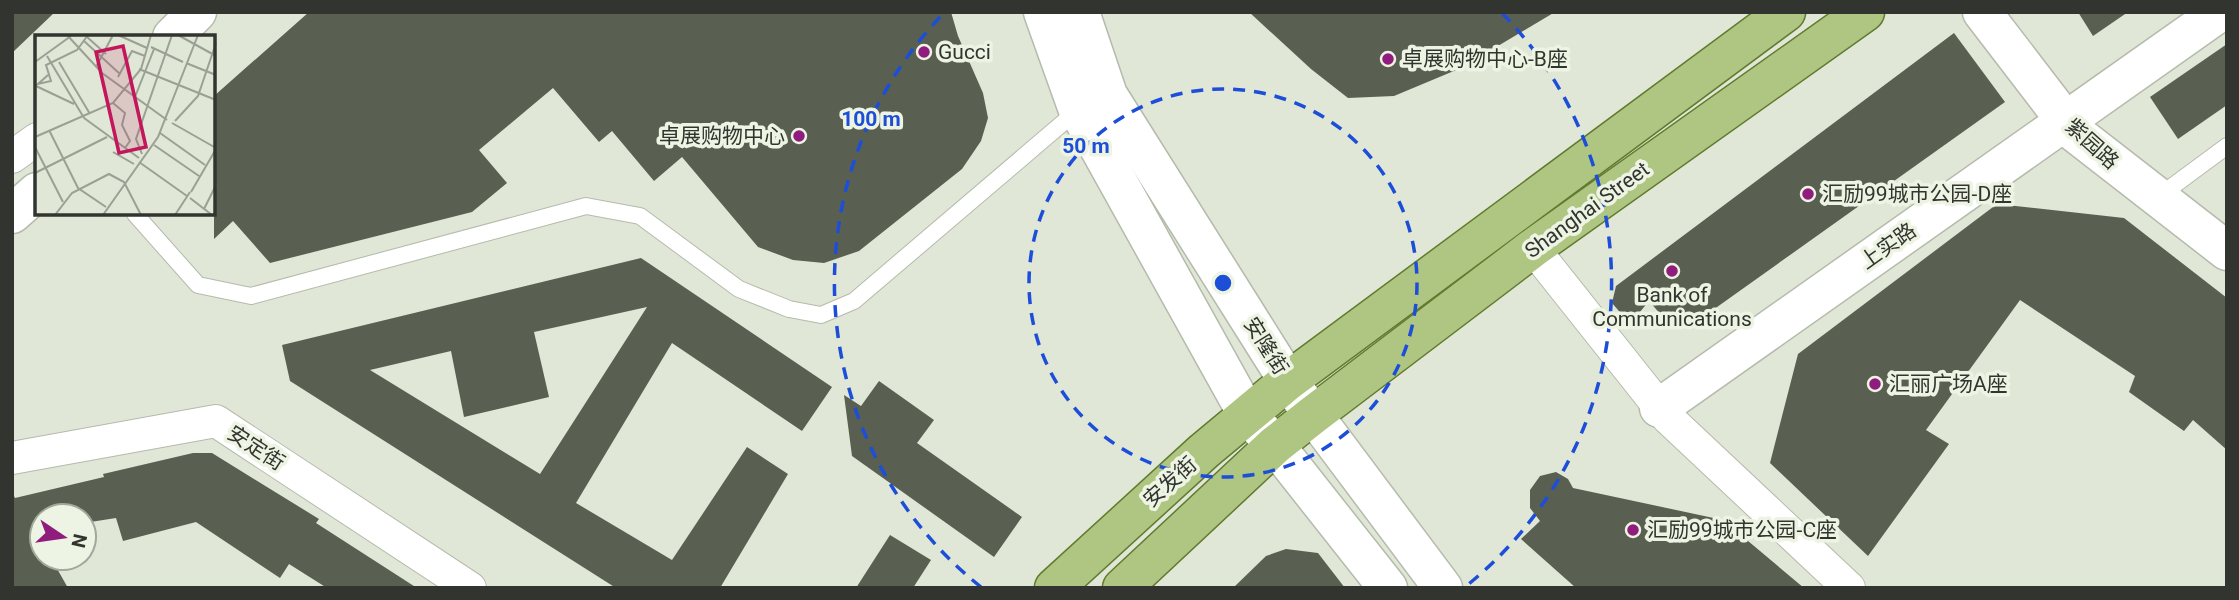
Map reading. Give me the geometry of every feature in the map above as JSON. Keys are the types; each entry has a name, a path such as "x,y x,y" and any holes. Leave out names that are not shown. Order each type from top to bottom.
{"main road":[{"path":"1043,12 1078,110 1247,414 1275,445 1388,588"},
{"name":"安隆街","path":"1080,12 1108,95 1288,381 1443,588"},
{"name":"Shanghai Street","path":"1288,381 1786,12"},
{"name":"Shanghai Street","path":"1313,415 1533,248 1865,12"},
{"name":"紫园路","path":"1982,12 2078,136 2227,251"},
{"name":"上实路","path":"1659,408 2220,12"},
{"path":"12,214 35,194"},
{"name":"安发街","path":"1054,588 1247,414 1288,381"},
{"path":"1122,588 1275,445 1313,415"}],"street":[{"path":"12,157 35,140"},
{"path":"1533,248 1659,408 1849,588"},
{"name":"安定街","path":"12,458 216,421 470,588"}],"lane":[{"path":"136,215 198,285 251,296 586,206 640,216 739,289 789,309 821,315 854,301 1078,110"},
{"path":"2157,198 2227,146"}],"building":[{"path":"12,12 55,12 12,53"},
{"name":"卓展购物中心","path":"309,12 951,12 958,36 983,93 988,118 981,141 962,169 859,251 824,263 793,260 758,247 682,157 654,181 612,131 599,142 553,88 479,150 507,183 472,212 270,263 233,221 214,239 215,95"},
{"name":"卓展购物中心-B座","path":"1249,12 1555,12 1461,68 1394,96 1348,98 1311,69"},
{"path":"2078,12 2128,12 2093,36"},
{"name":"汇励99城市公园-D座","path":"1954,33 2005,102 1703,317 1662,316 1649,301 1630,324 1612,303 1616,286"},
{"path":"2227,44 2227,105 2178,139 2150,97"},
{"name":"汇丽广场A座","path":"1997,204 2124,218 2227,298 2227,450 2193,420 2184,431 2129,392 2135,376 2020,300 1926,430 1949,444 1868,556 1770,463 1798,354"},
{"path":"641,258 832,387 802,431 672,343 576,503 672,560 747,447 788,474 720,588 616,588 290,381 282,345","holes":["647,307 540,474 370,370 451,351 464,417 549,397 534,332"]},
{"path":"879,381 934,420 917,443 1022,517 994,557 852,456 844,395 861,406"},
{"path":"193,453 212,453 319,519 316,523 417,588 327,588 289,564 280,578 196,522 123,541 116,518 98,521 98,502 28,502 28,572 59,572 68,588 12,588 12,492 15,498 104,477 103,474"},
{"name":"汇励99城市公园-C座","path":"1556,472 1568,479 1573,488 1723,520 1804,588 1576,588 1521,539 1540,521 1530,508 1530,490 1540,476"},
{"path":"890,535 931,560 913,588 856,588"},
{"path":"1286,549 1318,553 1345,588 1233,588 1266,556"}],"place":[{"name":"Gucci","path":"924,52"},
{"name":"卓展购物中心-B座","path":"1388,59"},
{"name":"卓展购物中心","path":"799,136"},
{"name":"汇励99城市公园-D座","path":"1808,194"},
{"name":"Bank of Communications","path":"1672,271"},
{"name":"汇丽广场A座","path":"1875,384"},
{"name":"汇励99城市公园-C座","path":"1633,530"}]}
